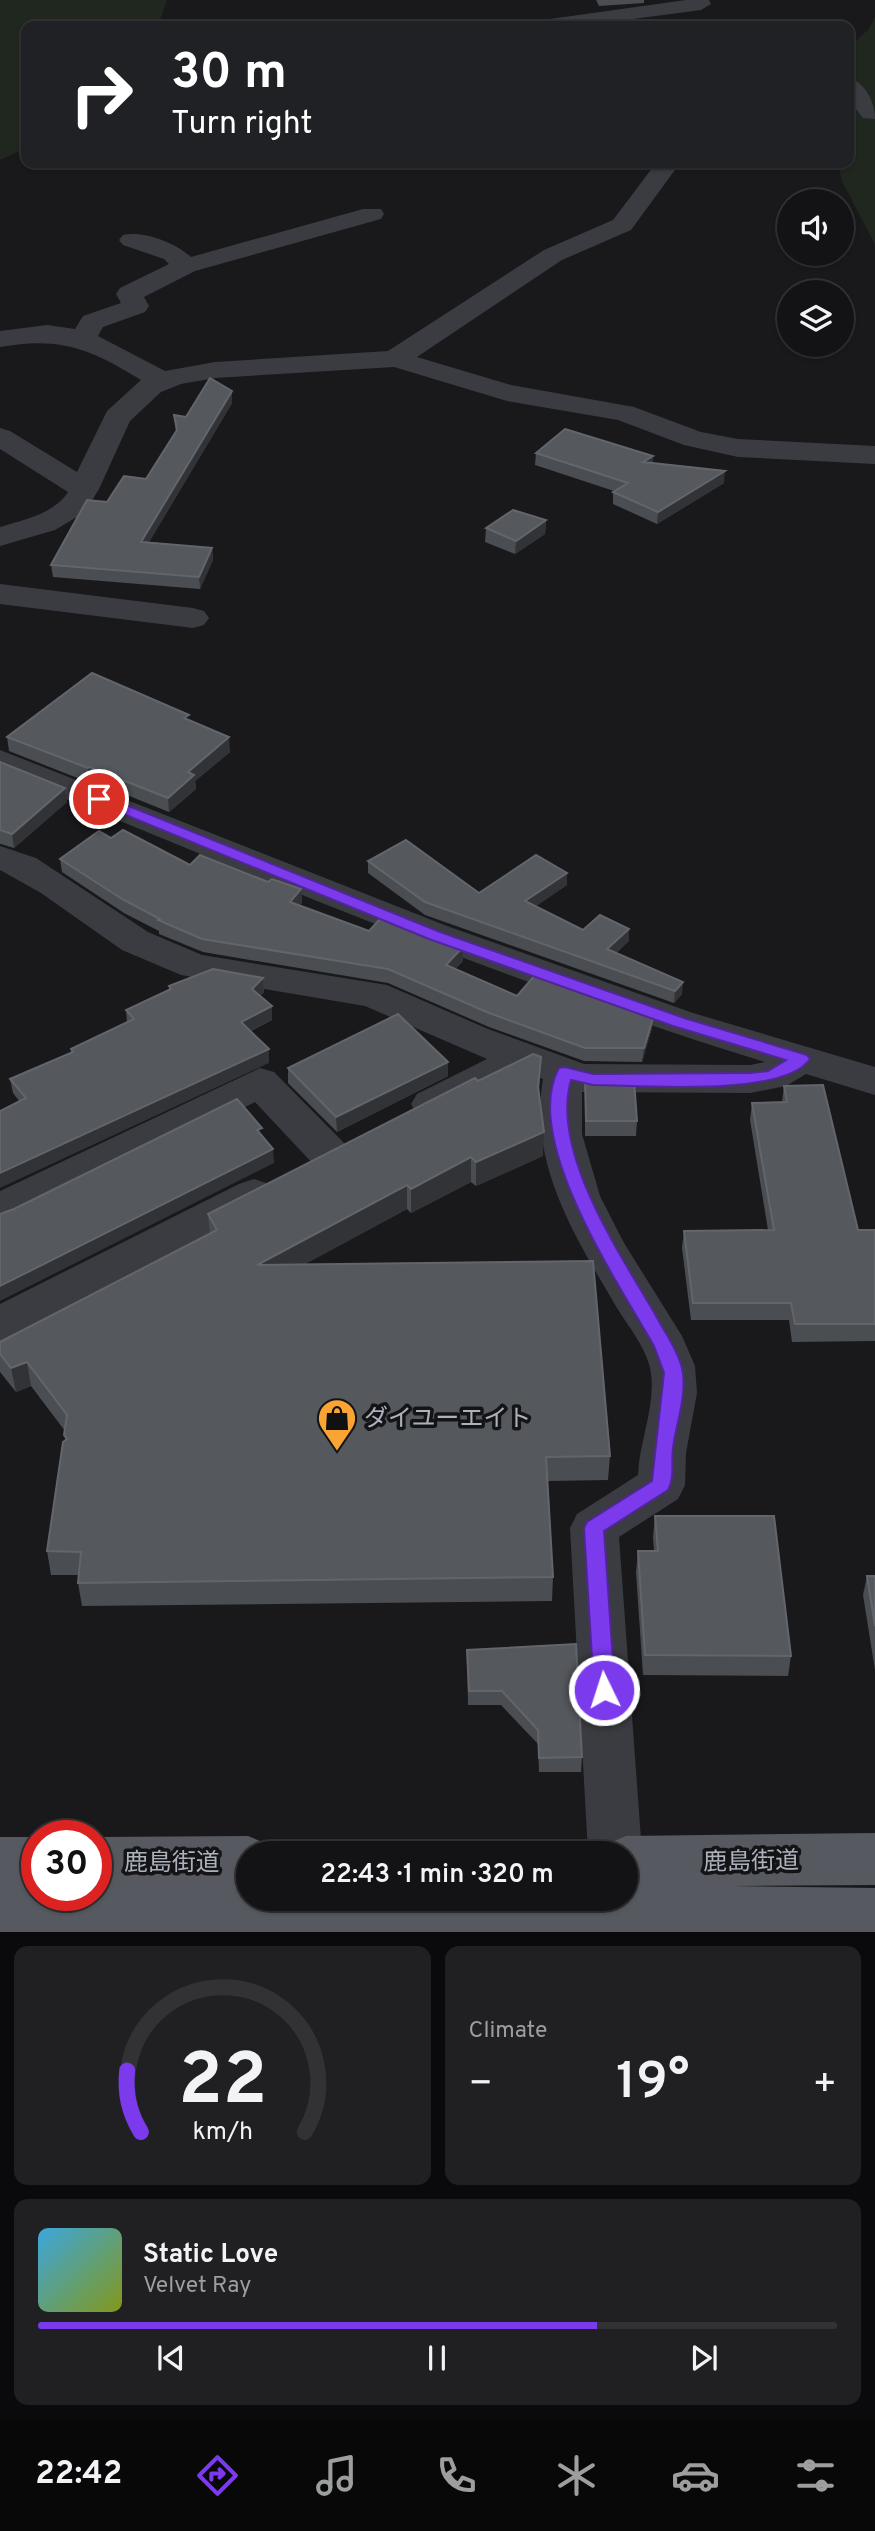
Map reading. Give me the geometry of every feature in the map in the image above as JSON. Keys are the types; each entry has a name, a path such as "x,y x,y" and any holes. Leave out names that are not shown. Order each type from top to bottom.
{"main road":[{"name":"鹿島街道","path":"638,1862 875,1859"},
{"name":"鹿島街道","path":"112,1863 236,1862"},
{"path":"0,1863 21,1863"},
{"path":"0,1911 875,1915"}],"street":[{"path":"572,21 600,15 631,15 701,2 698,21"},
{"path":"854,90 857,100 871,113"},
{"path":"395,359 553,255 609,233 622,225 664,168"},
{"path":"85,335 92,322 136,306 129,294 186,266 372,214"},
{"path":"132,240 173,254 186,266"},
{"path":"0,339 44,331 72,334 107,348 164,382"},
{"path":"0,537 44,524 74,506 85,489 117,417 151,386 215,370 395,359 507,393 625,413 694,439 738,448 811,450 875,456"},
{"path":"0,437 85,489"},
{"path":"0,594 193,618"},
{"path":"0,760 435,935 679,1022 875,1082"},
{"path":"0,857 23,866 113,923 135,941 167,956 195,966 373,994 544,1065 593,1079 750,1079 772,1076 802,1059"},
{"path":"0,1324 367,1137 544,1065"},
{"path":"544,1065 560,1088 559,1118 576,1190 663,1345 674,1373 671,1409 663,1448 661,1485 594,1528 614,1841"},
{"path":"0,1210 260,1082 367,1137"}],"shaded area":[{"path":"0,0 167,0 160,21 21,21 21,150 0,160"},
{"path":"875,17 875,245 854,204 854,189 846,189 839,168 854,168 854,42 869,29"}],"building":[{"path":"210,378 232,391 141,542 212,548 199,577 51,565 87,500 107,502 124,476 146,479 177,430 174,415 186,417"},
{"path":"565,429 653,456 643,462 725,471 658,512 613,492 628,483 536,453"},
{"path":"513,510 546,520 516,541 486,528"},
{"path":"92,673 189,715 184,718 229,737 188,772 194,775 168,798 7,737"},
{"path":"0,762 65,788 12,834 0,830"},
{"path":"123,830 190,865 200,855 268,882 272,879 301,889 290,902 369,931 381,918 463,947 446,965 517,996 536,974 654,1015 644,1048 585,1048 489,1013 388,969 202,939 158,920 160,919 122,899 60,859 99,831 111,838"},
{"path":"406,840 479,893 536,855 567,873 525,901 583,930 600,915 629,929 607,949 683,982 675,991 425,902 368,861"},
{"path":"213,969 263,978 252,989 272,1006 241,1022 269,1049 0,1173 0,1111 26,1098 10,1079 73,1052 71,1049 134,1019 126,1010 171,989 169,986"},
{"path":"398,1014 448,1062 336,1117 288,1068"},
{"name":"ダイユーエイト","path":"533,1054 541,1057 538,1087 544,1132 476,1162 471,1157 411,1189 407,1185 257,1265 593,1261 610,1456 546,1457 553,1577 78,1583 81,1552 47,1551 63,1442 67,1439 64,1435 67,1415 27,1362 11,1368 0,1354 0,1342 217,1230 208,1214 475,1078 478,1081"},
{"path":"585,1080 634,1080 637,1121 586,1121"},
{"path":"823,1085 858,1230 875,1230 875,1324 795,1324 791,1303 693,1303 684,1231 774,1230 752,1103 787,1102 784,1086"},
{"path":"237,1099 262,1128 257,1130 273,1149 0,1286 0,1214"},
{"path":"655,1516 774,1516 791,1656 645,1655 638,1551 658,1551"},
{"path":"867,1576 875,1576 875,1626"},
{"path":"576,1644 582,1757 539,1758 538,1730 502,1691 469,1691 467,1650"}],"place":[{"name":"ダイユーエイト","path":"337,1452"}],"route":[{"path":"99,799 435,935 679,1022 802,1059 772,1076 750,1079 593,1079 565,1072 560,1088 559,1118 565,1153 576,1190 605,1246 663,1345 674,1373 671,1409 663,1448 661,1485 594,1528 604,1690"}]}
